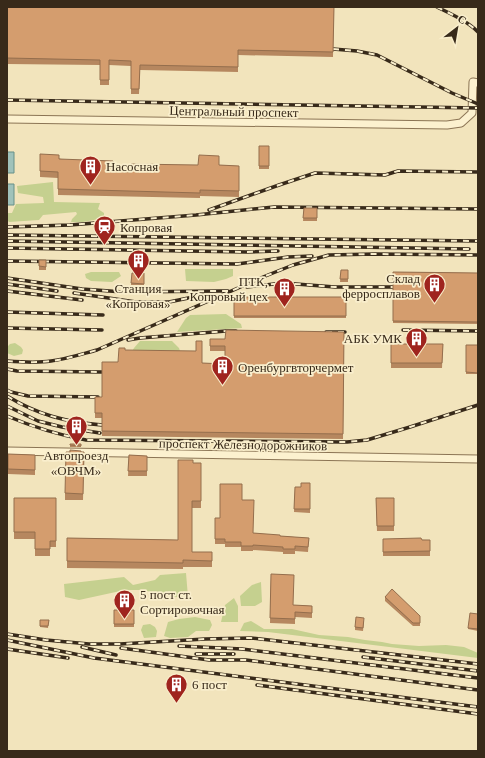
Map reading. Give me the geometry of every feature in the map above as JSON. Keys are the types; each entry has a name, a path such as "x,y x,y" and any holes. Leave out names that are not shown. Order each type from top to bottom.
{"street":[{"name":"Центральный проспект","path":"7,119 447,125 461,123 472,113 473,82 478,82"},
{"name":"проспект Железнодорожников","path":"7,451 478,459"}],"green space":[{"path":"53,182 54,202 100,203 98,209 104,213 104,218 83,222 71,222 77,214 76,212 43,215 39,220 9,222 7,220 7,213 12,213 16,204 44,203 43,197 18,193 17,186"},
{"path":"185,269 233,269 233,276 214,282 186,281"},
{"path":"91,272 119,272 121,276 112,282 91,281 86,278 85,274"},
{"path":"226,314 241,324 242,328 177,332 186,318 190,315"},
{"path":"140,341 172,341 179,348 181,354 131,353"},
{"path":"15,343 23,350 22,354 14,356 7,353 7,347 10,344"},
{"path":"186,573 188,597 168,597 144,590 125,590 79,600 65,597 64,584 124,577 133,585 155,580 160,575"},
{"path":"261,582 262,602 255,606 241,606 240,596 252,585"},
{"path":"234,598 238,606 238,622 221,622 225,605"},
{"path":"195,617 210,620 212,625 209,631 196,631 188,637 170,638 164,636 168,622"},
{"path":"251,621 264,629 292,629 319,635 348,637 392,644 419,646 446,645 464,647 478,653 478,658 268,632 240,631 244,623"},
{"path":"150,624 155,627 157,631 156,637 144,638 141,630 143,625"}],"water":[{"path":"7,152 14,152 14,173 7,173"},
{"path":"7,184 14,184 14,205 7,205"}],"building":[{"path":"7,7 334,7 333,52 238,50 238,67 140,65 139,89 131,89 131,61 109,60 109,80 100,80 100,60 7,58"},
{"path":"259,146 269,146 269,166 259,166"},
{"path":"40,154 59,155 59,159 113,161 113,171 131,172 131,164 198,165 199,155 219,156 219,165 239,166 239,191 200,190 200,193 58,189 58,172 40,171"},
{"path":"304,208 317,208 317,218 303,218"},
{"path":"39,260 46,260 46,267 39,266"},
{"path":"341,270 348,270 348,279 340,279"},
{"name":"Станция «Копровая»","path":"136,271 144,273 144,284 131,283 132,273"},
{"name":"Склад ферросплавов","path":"393,272 478,273 478,322 393,321"},
{"path":"234,297 346,297 346,316 234,316"},
{"name":"Оренбургвторчермет","path":"226,330 344,332 343,434 102,431 102,413 95,413 95,397 102,397 102,362 118,362 119,348 125,348 125,350 196,351 196,341 202,341 202,363 225,364 225,346 210,346 210,339 225,339"},
{"name":"АБК УМК","path":"391,344 443,344 442,363 391,363"},
{"path":"466,345 478,345 478,373 466,372"},
{"path":"81,444 81,446 70,445"},
{"path":"70,450 84,452 83,494 65,493 66,452 70,452"},
{"path":"8,454 35,455 35,470 8,469"},
{"path":"129,455 147,456 147,471 128,471"},
{"path":"178,460 193,460 193,463 201,463 201,501 192,501 192,552 212,552 212,561 183,560 183,563 67,561 67,538 178,540"},
{"path":"301,483 310,483 310,509 294,509 295,487 301,487"},
{"path":"220,484 242,484 242,500 254,500 253,533 309,538 308,547 295,546 295,549 283,549 283,547 253,545 241,546 241,542 225,542 225,539 215,539 215,518 220,518"},
{"path":"14,498 56,498 56,541 50,541 50,549 35,549 35,532 14,532"},
{"path":"376,498 394,498 394,526 377,526"},
{"path":"421,538 422,540 430,540 430,551 383,552 383,539"},
{"path":"271,574 294,575 293,605 312,606 312,613 295,612 295,619 270,618"},
{"path":"392,589 420,616 420,623 413,623 385,597"},
{"name":"5 пост ст. Сортировочная","path":"114,610 134,610 134,624 114,624"},
{"path":"470,613 478,614 478,629 468,628"},
{"path":"356,617 364,618 363,628 355,627"},
{"path":"40,620 49,620 48,626 40,626"}],"railway":[{"path":"437,7 464,21 478,32"},
{"path":"333,49 357,51 377,55 452,93 478,104"},
{"path":"7,100 478,108"},
{"path":"209,210 315,173 385,175 398,171 478,172"},
{"path":"7,227 70,225 274,207 478,209"},
{"path":"7,235 478,241"},
{"path":"7,241 469,249"},
{"path":"7,248 247,252 278,251"},
{"path":"7,361 51,361 69,358 97,350 263,277 293,265 329,255 478,255"},
{"path":"7,261 237,264 288,257 312,256"},
{"path":"7,278 82,289 123,292 228,291"},
{"path":"247,287 283,283 335,287 393,287"},
{"path":"7,284 57,291"},
{"path":"7,291 82,300"},
{"path":"74,293 136,302 169,302 203,295"},
{"path":"7,312 103,315"},
{"path":"7,328 102,330"},
{"path":"403,330 478,331"},
{"path":"128,340 236,331"},
{"path":"326,332 345,332"},
{"path":"7,369 17,371 102,372"},
{"path":"7,390 28,396 98,397"},
{"path":"7,396 41,413 64,420 102,425"},
{"path":"7,416 46,430 86,440 347,442 367,440 478,405"},
{"path":"7,406 38,421 62,427 100,433"},
{"path":"7,634 46,640 89,644 251,638 478,664"},
{"path":"7,640 94,658 478,707"},
{"path":"179,646 242,649 478,678"},
{"path":"82,647 116,655"},
{"path":"121,648 209,660 246,660 478,690"},
{"path":"7,649 68,658"},
{"path":"196,654 234,654"},
{"path":"363,657 478,671"},
{"path":"257,685 478,714"}],"place":[{"name":"Насосная","path":"91,186"},
{"name":"Копровая","path":"105,246"},
{"name":"Станция «Копровая»","path":"138,280"},
{"name":"Склад ферросплавов","path":"435,304"},
{"name":"ПТК, Копровый цех","path":"284,308"},
{"name":"АБК УМК","path":"417,358"},
{"name":"Оренбургвторчермет","path":"223,386"},
{"name":"Автопроезд «ОВЧМ»","path":"76,446"},
{"name":"5 пост ст. Сортировочная","path":"124,620"},
{"name":"6 пост","path":"177,704"}]}
